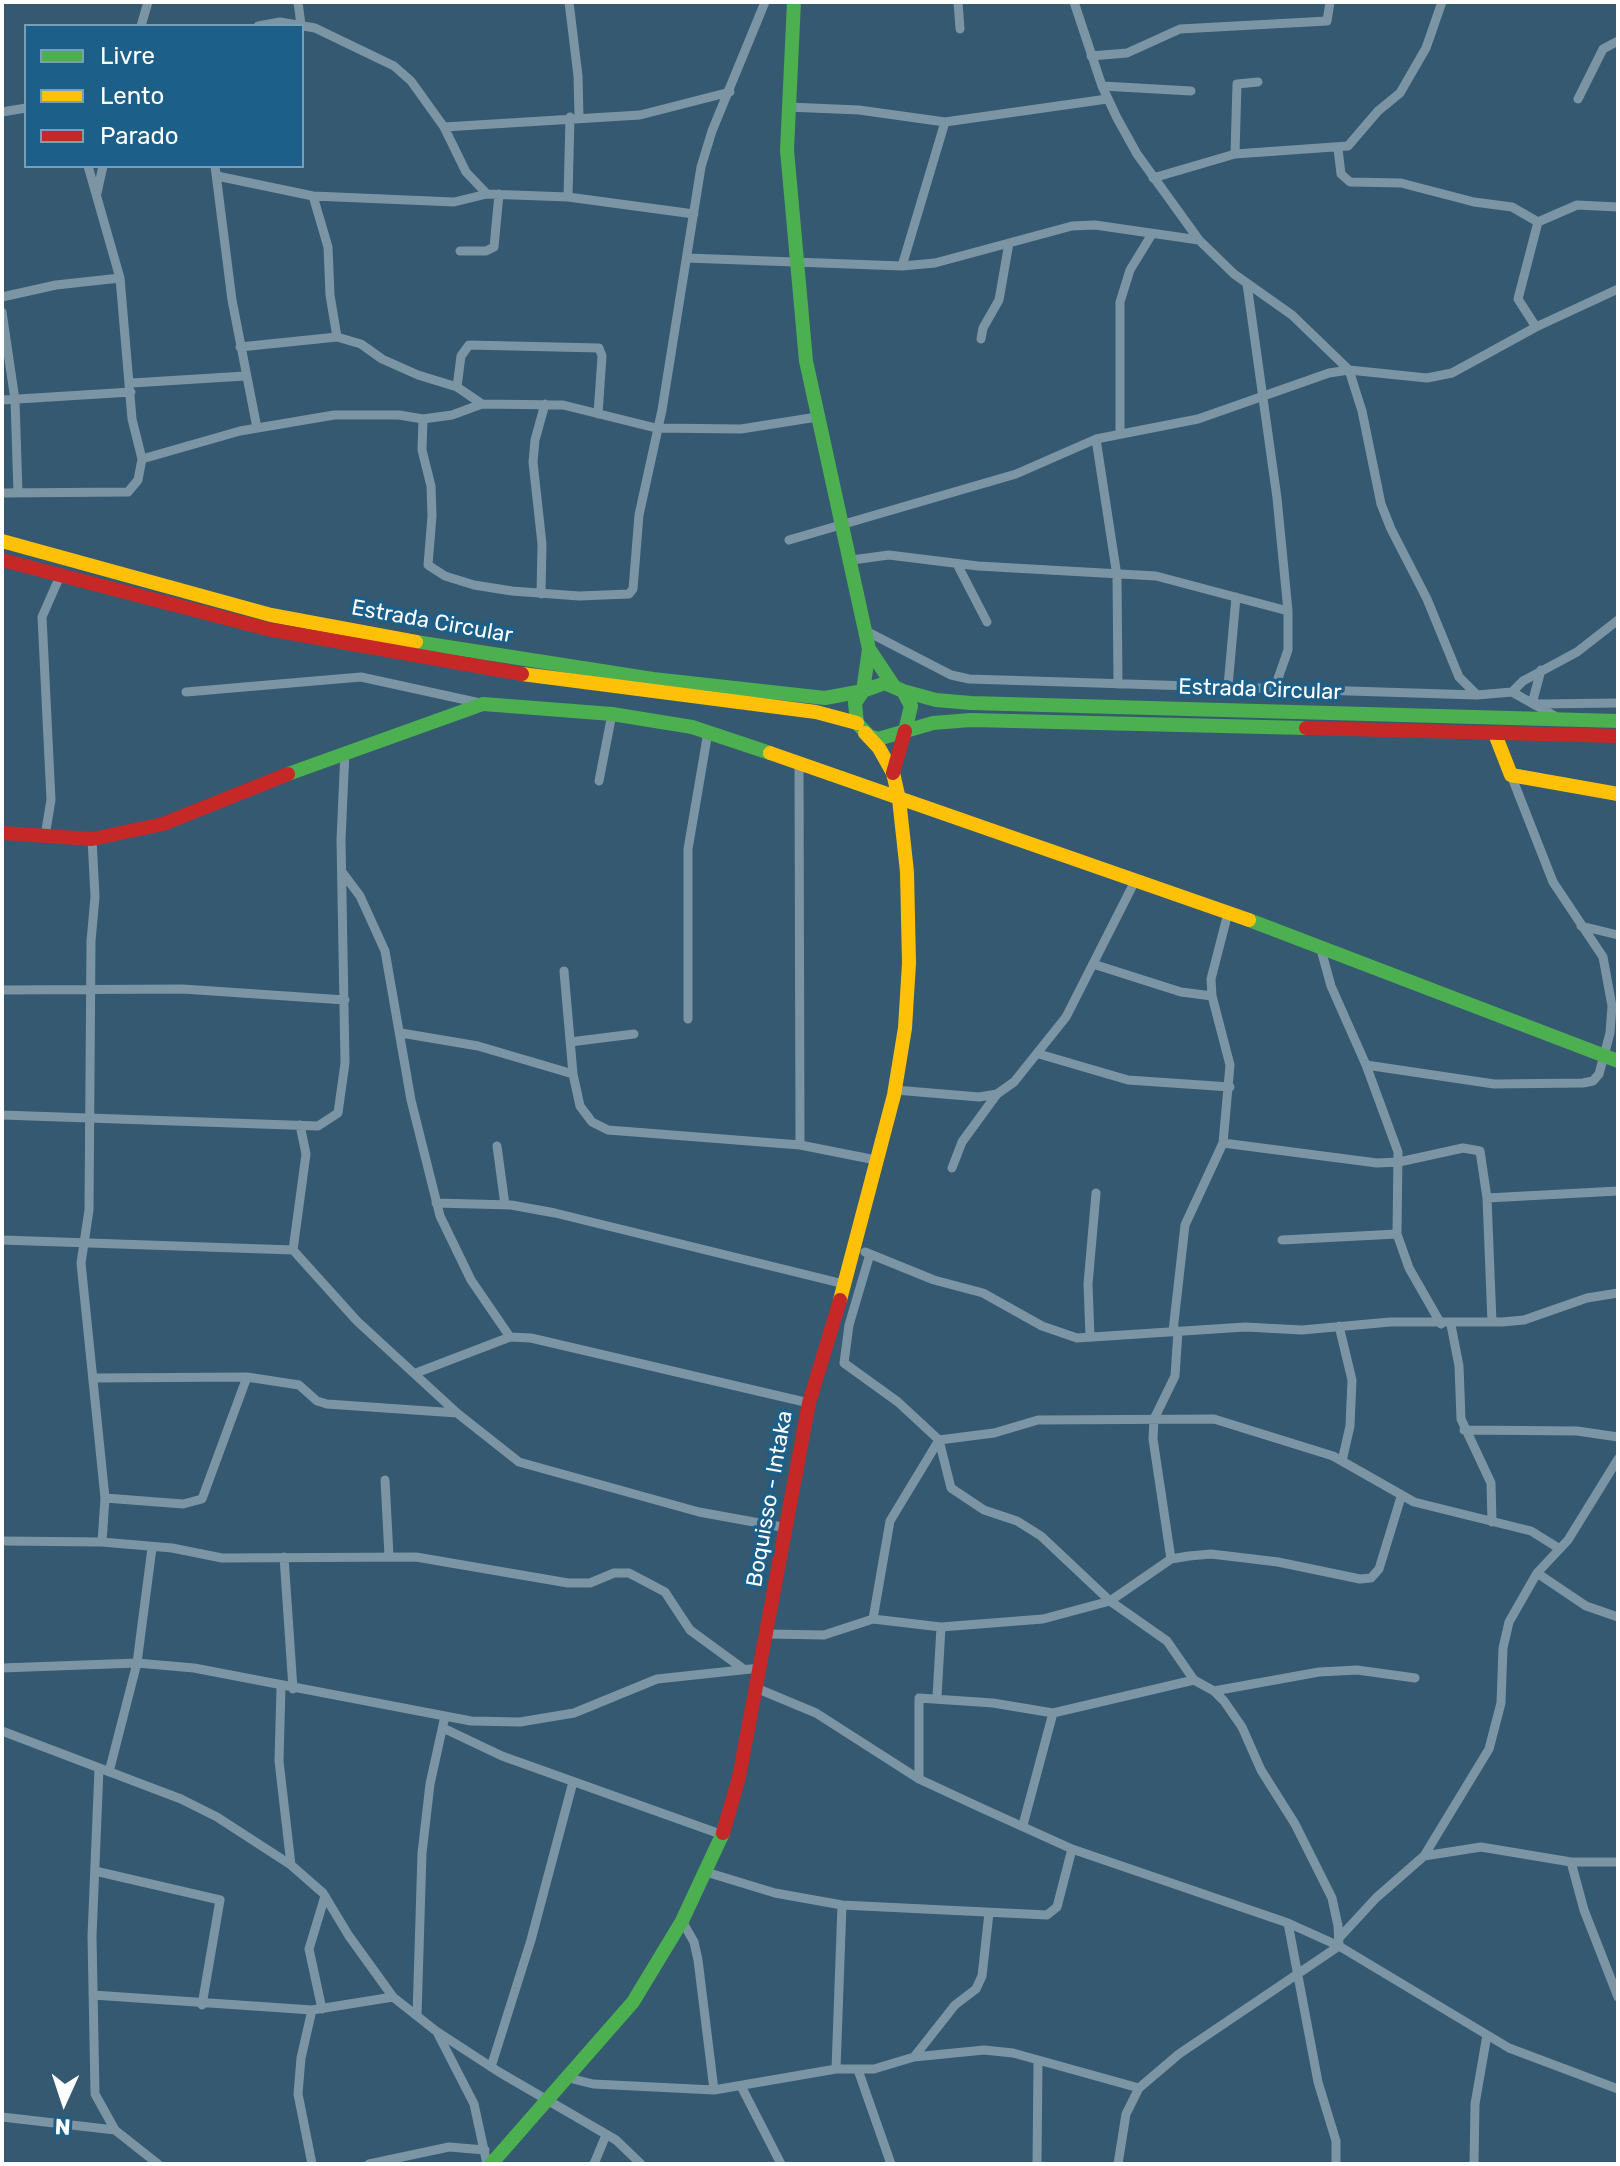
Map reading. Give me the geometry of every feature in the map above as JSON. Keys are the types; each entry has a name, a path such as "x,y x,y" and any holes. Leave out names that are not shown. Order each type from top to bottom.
{"street":[{"path":"142,24 148,2"},
{"path":"298,2 301,24"},
{"path":"568,197 577,65 569,2"},
{"path":"423,419 422,450 431,486 428,565 445,576 474,585 541,594 629,594 633,589 639,515 707,146 765,2"},
{"path":"794,2 788,107 795,260 806,361 844,522 869,649 863,691 854,709 859,727 879,748 893,773"},
{"path":"958,2 960,29"},
{"path":"1074,2 1107,99 1153,178 1199,240 1247,284 1292,315 1349,370 1381,504 1427,599 1459,677 1477,695"},
{"path":"1091,56 1127,53 1180,29 1327,21 1330,2"},
{"path":"1153,178 1235,154 1348,146 1378,111 1400,93 1426,48 1442,2"},
{"path":"269,24 294,24"},
{"path":"304,26 330,34 394,66 411,81 444,127 466,172 487,194"},
{"path":"1578,99 1603,49 1618,41"},
{"path":"1235,154 1237,84 1258,82"},
{"path":"1102,86 1191,91"},
{"path":"444,127 640,115 730,92"},
{"path":"788,107 845,109 945,122 1107,99"},
{"path":"2,112 24,108"},
{"path":"902,266 945,122"},
{"path":"1338,149 1341,174 1350,182 1401,183 1474,202 1512,207 1538,222"},
{"path":"2,493 128,492 138,480 142,459 132,419 120,278 89,168"},
{"path":"97,193 103,168"},
{"path":"257,428 240,347 216,171 313,196 454,202 487,194 568,197 694,214"},
{"path":"460,251 486,251 494,247 499,194"},
{"path":"313,196 326,237 337,337"},
{"path":"1538,222 1577,205 1618,207"},
{"path":"1536,327 1518,299 1538,222"},
{"path":"687,258 902,266 935,263 1072,226 1095,225 1199,240"},
{"path":"1120,433 1120,302 1130,270 1152,234"},
{"path":"981,339 983,328 999,300 1009,243"},
{"path":"2,297 56,285 120,278"},
{"path":"1247,284 1277,498 1288,611 1286,664 1275,687"},
{"path":"789,540 1016,474 1096,439 1198,419 1261,398 1286,386 1349,370 1414,378 1452,373 1536,327 1618,289"},
{"path":"2,312 15,400 18,493"},
{"path":"240,347 337,337 361,344 382,359 418,375 457,387 482,404"},
{"path":"457,387 461,356 469,345 599,348 602,356 598,414"},
{"path":"2,400 245,376"},
{"path":"142,459 257,428 334,415 399,415 423,419 452,415 482,404 545,404 656,428 741,429 817,417"},
{"path":"541,594 542,544 533,462 535,440 545,404"},
{"path":"1096,439 1117,576 1118,684"},
{"name":"Estrada Circular","path":"2,541 271,615 494,656 653,679 825,698 863,691"},
{"path":"852,560 889,555 957,564 1156,576 1288,611"},
{"name":"Estrada Circular","path":"2,560 267,629 543,678 816,712 859,727"},
{"path":"957,564 987,622"},
{"path":"45,836 51,800 42,617 60,576"},
{"path":"1228,686 1236,597"},
{"path":"1512,692 1541,670 1577,652 1618,620"},
{"path":"866,631 951,675 996,682 1275,687 1477,695 1512,692 1561,719"},
{"path":"869,649 911,706 893,773"},
{"path":"1535,702 1541,670"},
{"path":"186,692 273,686 319,678 361,677 483,704 612,714 708,732 1320,946 1618,1061"},
{"path":"1453,693 1459,677"},
{"path":"863,691 877,683 898,688"},
{"name":"Estrada Circular","path":"898,688 961,702 1618,721"},
{"path":"1535,702 1618,703"},
{"path":"2,833 92,839 163,824 345,751 483,704"},
{"path":"599,781 612,714"},
{"name":"Estrada Circular","path":"905,731 933,723 971,720 1618,736"},
{"path":"859,727 869,736 887,739 905,731"},
{"path":"688,1019 688,849 708,732"},
{"path":"1366,1065 1494,1084 1583,1083 1593,1081 1599,1074 1612,1006 1603,957 1581,926 1541,855 1495,734"},
{"path":"2,1115 318,1126 338,1113 345,1063 342,872 345,751"},
{"path":"799,763 800,1145"},
{"name":"Boquisso - Intaka","path":"488,2159 569,2078 633,2002 682,1921 723,1835 739,1777 768,1634 809,1403 856,1247 895,1090 905,1028 909,963 907,872 893,773"},
{"path":"1511,775 1572,783 1618,794"},
{"path":"92,839 95,890 86,1243 81,1263 105,1498 102,1542"},
{"path":"342,872 360,896 385,951 414,1113 436,1203 471,1280 510,1337"},
{"path":"952,1168 962,1142 997,1094 1014,1082 1066,1017 1135,881"},
{"path":"1171,1559 1153,1439 1154,1419 1175,1376 1175,1331 1185,1225 1223,1143 1230,1087 1224,1033 1212,996 1212,969 1228,913"},
{"path":"1581,926 1618,935"},
{"path":"1320,946 1331,986 1366,1065 1399,1162 1397,1234 1409,1268 1446,1324 1464,1430 1491,1483 1492,1522"},
{"path":"1093,964 1181,992 1212,996"},
{"path":"564,971 573,1074 585,1116 608,1130 800,1145 876,1160"},
{"path":"2,990 92,988 345,1000"},
{"path":"401,1033 465,1043 573,1074"},
{"path":"570,1042 634,1034"},
{"path":"1039,1054 1128,1080 1230,1087"},
{"path":"895,1090 979,1097 997,1094"},
{"path":"293,1250 306,1154 300,1125"},
{"path":"1223,1143 1360,1161 1399,1162 1474,1148 1482,1157 1487,1198 1492,1322"},
{"path":"497,1146 505,1205"},
{"path":"1487,1198 1618,1191"},
{"path":"1090,1337 1088,1284 1096,1193"},
{"path":"436,1203 505,1205 616,1227 844,1284"},
{"path":"1282,1240 1397,1234"},
{"path":"2,1240 169,1243 293,1250 357,1321 457,1413 498,1448 532,1468 699,1512 787,1528"},
{"path":"856,1247 934,1280 983,1293 1063,1334 1090,1337 1175,1331 1524,1320 1587,1298 1618,1293"},
{"path":"870,1254 849,1325 844,1363 898,1402 939,1440 951,1488 976,1506 1017,1521 1041,1536 1110,1601 1167,1641 1194,1680 1214,1691 1242,1727 1261,1770 1295,1824 1332,1898 1339,1942"},
{"path":"1339,1326 1352,1380 1350,1426 1342,1461"},
{"path":"416,1373 510,1337 582,1348 809,1403"},
{"path":"95,1378 247,1377 299,1385 317,1401 327,1404 457,1413"},
{"path":"105,1498 183,1504 202,1499 247,1377"},
{"path":"939,1440 994,1433 1038,1420 1214,1419 1342,1461 1401,1497 1531,1531 1560,1549"},
{"path":"1464,1430 1577,1431 1618,1437"},
{"path":"873,1619 890,1521 939,1440"},
{"path":"1118,2164 1121,2134 1139,2088 1179,2054 1339,1942 1376,1898 1424,1856 1496,1731 1509,1622 1537,1573 1560,1549 1618,1459"},
{"path":"385,1480 389,1556"},
{"path":"768,1634 824,1635 873,1619 941,1627 1043,1619 1110,1601 1171,1559 1211,1554 1371,1578 1379,1569 1401,1497"},
{"path":"2,1541 102,1542 222,1558 416,1557 568,1583 590,1583 614,1573 629,1573 665,1592 690,1630 742,1668"},
{"path":"152,1548 137,1663 104,1770 95,1871 93,1995 95,2094 115,2130 155,2163"},
{"path":"284,1557 293,1689"},
{"path":"1537,1573 1586,1606 1618,1617"},
{"path":"937,1697 941,1627"},
{"path":"2,1668 137,1663 194,1668 445,1716 520,1722 551,1720 657,1679 760,1668"},
{"path":"1214,1691 1319,1672 1357,1670 1415,1678"},
{"path":"919,1779 918,1701 922,1697 1053,1713 1194,1680"},
{"path":"281,1687 279,1761 291,1865"},
{"path":"756,1688 816,1713 919,1779 1072,1849 1339,1942 1487,2035 1541,2062 1618,2089"},
{"path":"1023,1825 1049,1742 1053,1713"},
{"path":"417,2016 422,1853 430,1784 445,1716"},
{"path":"443,1728 502,1756 723,1835"},
{"path":"2,1731 205,1811 291,1865 325,1896 349,1936 393,1997 436,2031 491,2067 606,2135 641,2164"},
{"path":"491,2067 527,1953 573,1782"},
{"path":"1441,1830 1454,1849"},
{"path":"1424,1856 1454,1849 1500,1848 1571,1862 1618,1862"},
{"path":"706,1872 775,1893 842,1905 1047,1915 1054,1912 1072,1849"},
{"path":"1571,1862 1584,1910 1618,1997"},
{"path":"95,1871 220,1900 202,2005"},
{"path":"312,2164 298,2094 301,2058 317,2010 309,1949 325,1896"},
{"path":"836,2069 842,1905"},
{"path":"914,2057 955,2005 976,1989 982,1976 989,1913"},
{"path":"682,1921 694,1942 698,1960 714,2090"},
{"path":"1288,1923 1318,2082 1336,2141 1336,2164"},
{"path":"93,1995 202,2005 317,2010 393,1997"},
{"path":"436,2031 474,2104 488,2159"},
{"path":"1474,2164 1475,2104 1487,2035"},
{"path":"569,2078 593,2084 714,2090 836,2069 858,2070 914,2057 984,2050 1038,2060 1139,2088"},
{"path":"1037,2164 1038,2060"},
{"path":"858,2070 891,2164"},
{"path":"741,2086 781,2164"},
{"path":"2,2117 115,2130"},
{"path":"594,2164 606,2135"},
{"path":"369,2164 449,2147 488,2159"}],"traffic: fast":[{"path":"794,2 787,150 806,361 869,649 893,685"},
{"path":"416,642 653,679 825,698 863,691"},
{"path":"863,691 869,649"},
{"path":"905,731 911,706 903,691 885,683 863,691 855,703 857,723 869,736 878,739 933,723 971,720 1306,728"},
{"path":"903,691 936,700 971,703 1618,721"},
{"path":"288,774 483,704 612,714 692,727 770,753"},
{"path":"1249,920 1618,1061"},
{"path":"491,2164 633,2002 682,1921 723,1833"}],"traffic: slow":[{"path":"2,541 271,615 416,642"},
{"path":"522,674 816,712 857,723"},
{"path":"840,1300 894,1095 905,1028 909,963 907,872 899,799 893,773 879,748 865,733"},
{"path":"1495,734 1511,775 1618,794"},
{"path":"770,753 1249,920"}],"traffic: jam":[{"path":"2,560 267,629 522,674"},
{"path":"1306,728 1618,736"},
{"path":"893,773 905,731"},
{"path":"2,833 92,839 163,824 288,774"},
{"path":"723,1833 739,1777 809,1403 840,1300"}]}
